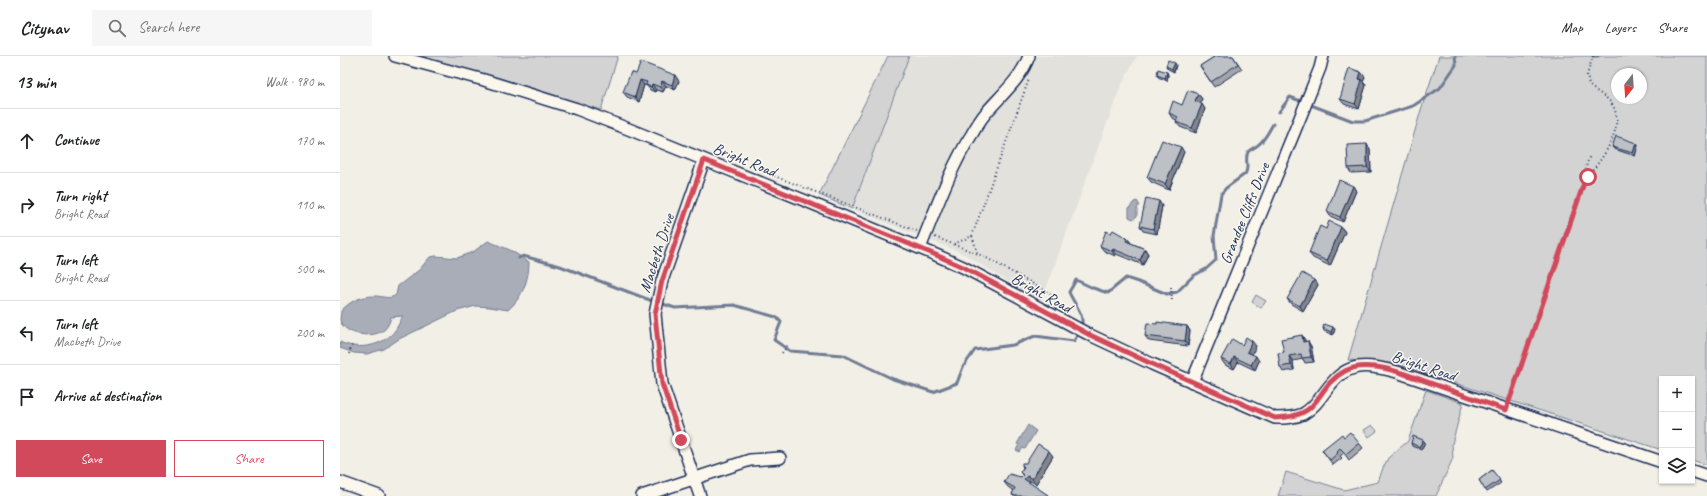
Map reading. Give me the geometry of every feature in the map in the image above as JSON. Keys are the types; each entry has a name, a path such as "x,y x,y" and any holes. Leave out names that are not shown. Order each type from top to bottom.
{"street":[{"name":"Bright Road","path":"395,56 484,80 577,109 920,248 963,267 1090,335 1275,418 1291,418 1303,414 1314,406 1325,390 1345,371 1358,367 1376,367 1397,372 1659,461"},
{"path":"920,248 938,204 970,136 984,115 1014,83 1026,64 1029,56"},
{"name":"Grandee Cliffs Drive","path":"1192,382 1310,94 1323,56"},
{"name":"Macbeth Drive","path":"700,496 662,384 655,314 662,281 704,160"},
{"path":"642,496 750,460 780,458"},
{"path":"1695,472 1707,476"},
{"path":"340,482 379,496"}],"path":[{"path":"1585,180 1611,144 1617,122 1611,102 1589,85 1587,76 1593,56"},
{"path":"978,254 972,236 1006,138 1031,76"},
{"path":"1506,410 1585,180 1586,167 1590,155"},
{"path":"773,176 978,254 1052,295"},
{"path":"954,245 972,236"},
{"path":"1171,286 1172,302"},
{"path":"782,352 789,344"},
{"path":"349,354 352,345"}],"shaded area":[{"path":"421,56 618,56 601,110"},
{"path":"888,56 909,56 852,209 819,195"},
{"path":"909,56 1137,56 1120,88 1041,302 964,254 852,209"},
{"path":"1439,56 1707,56 1707,465 1695,461 1695,376 1659,376 1659,449 1393,363 1348,360 1421,110"},
{"path":"1137,201 1139,204 1137,216 1133,219 1129,217 1129,208 1134,202"},
{"path":"488,241 510,250 529,262 528,275 524,288 517,300 508,310 476,306 457,311 399,339 384,349 367,354 354,353 340,348 340,342 353,346 367,346 386,339 396,329 403,316 391,317 385,329 380,332 367,335 353,333 347,330 340,320 341,311 348,304 365,297 375,296 388,298 396,295 398,286 419,270 430,257 436,256 457,258 473,252"},
{"path":"1256,295 1266,301 1261,308 1252,302"},
{"path":"1426,390 1463,403 1452,444 1453,458 1436,496 1278,496 1286,472 1344,490 1378,482 1388,458 1408,441"},
{"path":"1028,425 1036,431 1025,449 1023,448 1020,452 1016,450 1019,445 1017,444"},
{"path":"1372,425 1377,431 1369,437 1364,430"}],"building":[{"path":"1213,56 1233,56 1238,64 1211,82 1200,66 1214,57"},
{"path":"1168,60 1175,63 1172,69 1166,66"},
{"path":"641,62 675,75 672,85 662,81 660,87 652,84 651,87 646,85 647,82 640,80 635,97 623,92 631,72 636,74"},
{"path":"1349,68 1361,72 1359,79 1362,80 1355,104 1340,99"},
{"path":"1158,69 1167,72 1165,78 1157,75"},
{"path":"1188,90 1198,94 1195,101 1202,104 1192,128 1176,122 1178,117 1169,113 1173,101 1182,105"},
{"path":"1616,136 1636,143 1633,153 1612,147"},
{"path":"1162,140 1181,147 1165,184 1147,177"},
{"path":"1367,144 1367,167 1348,168 1347,145"},
{"path":"1339,180 1353,186 1340,217 1327,211"},
{"path":"1146,198 1159,201 1153,229 1140,226"},
{"path":"1329,221 1341,227 1327,261 1309,253 1320,226 1326,229"},
{"path":"1113,230 1127,238 1126,241 1145,249 1140,260 1113,249 1112,251 1100,246 1106,231 1111,233"},
{"path":"1302,273 1314,280 1300,306 1287,299"},
{"path":"1157,322 1187,326 1185,341 1145,336 1147,323 1157,324"},
{"path":"1324,324 1333,327 1331,332 1323,328"},
{"path":"1302,335 1303,342 1308,341 1311,357 1302,358 1301,354 1289,356 1291,365 1280,367 1278,353 1284,352 1281,339"},
{"path":"1246,337 1252,341 1247,352 1256,356 1251,365 1234,357 1231,364 1221,359 1232,339 1242,345"},
{"path":"1350,432 1359,443 1346,454 1340,448 1337,451 1338,453 1330,460 1322,450 1342,434 1344,437"},
{"path":"1413,436 1423,440 1419,447 1411,443"},
{"path":"1038,444 1049,451 1032,479 1027,476 1024,479 1048,495 1015,496 1012,494 1015,488 1004,482 1009,474 1021,477 1023,475 1020,472 1024,467 1022,463 1026,463"},
{"path":"1492,470 1500,480 1485,490 1479,480"}],"waterway":[{"path":"1279,112 1290,97 1353,121 1365,121 1413,106 1440,88 1456,65 1455,56"},
{"path":"1593,56 1598,56"},
{"path":"1081,327 1082,318 1069,292 1076,280 1108,293 1126,278 1167,294 1177,292 1193,276 1206,269 1216,260 1214,236 1221,194 1226,188 1245,174 1247,169 1248,152 1263,141 1273,124"},
{"path":"519,258 523,256 560,266 655,302"},
{"path":"660,303 675,308 734,305 776,317 781,322 774,340 790,351 843,355 893,379 933,392 957,383 963,367 975,350 1013,345 1035,336 1074,341 1079,332"}],"route":[{"path":"681,440 662,384 655,314 662,281 704,160 963,267 1090,335 1275,418 1291,418 1303,414 1314,406 1334,380 1345,371 1358,367 1376,367 1397,372 1506,410 1585,180 1588,177"}]}
